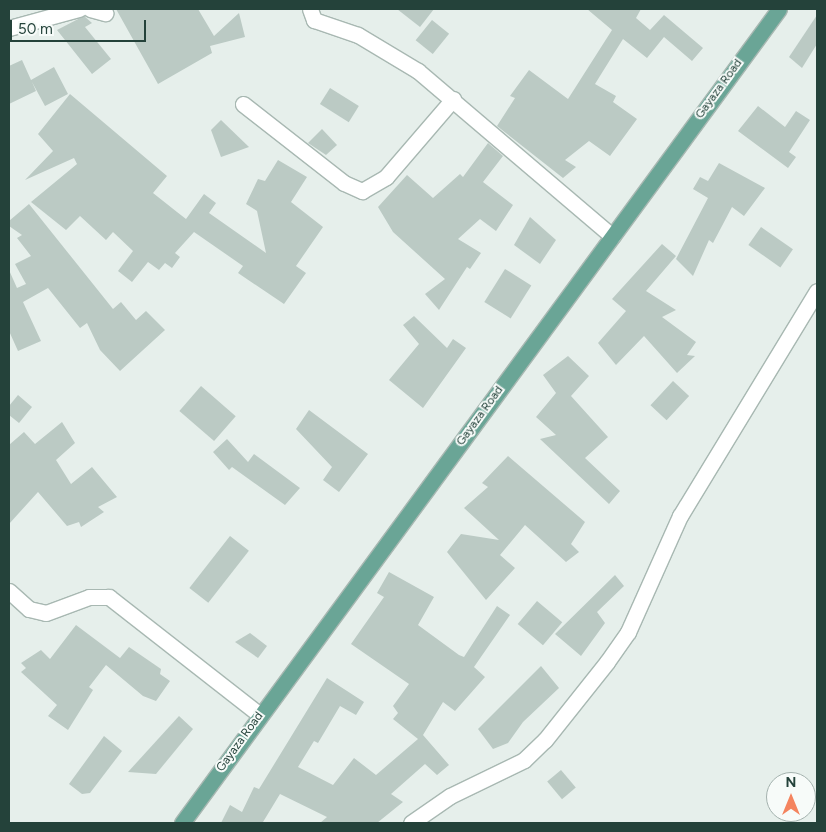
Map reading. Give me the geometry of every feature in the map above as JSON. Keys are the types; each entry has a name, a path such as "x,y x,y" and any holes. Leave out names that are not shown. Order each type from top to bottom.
{"main road":[{"name":"Gayaza Road","path":"182,823 779,9"}],"street":[{"path":"9,28 79,9"},
{"path":"90,9 105,13"},
{"path":"310,9 314,20 358,35 418,71 612,236"},
{"path":"243,104 344,183 362,191 386,177 453,99"},
{"path":"411,823 450,796 524,760 607,662 628,632 680,516 817,291"},
{"path":"9,591 29,609 46,613 90,597 109,597 260,715"}],"building":[{"path":"116,9 198,9 214,36 239,13 245,37 210,46 212,53 158,84"},
{"path":"397,9 434,9 420,27"},
{"path":"587,9 641,9 636,18 650,30 664,15 703,48 692,61 664,37 647,58 623,39 595,84 616,96 613,102 637,119 610,156 589,141 565,160 576,167 563,178 497,126 515,98 510,96 529,70 568,99 612,30"},
{"path":"817,15 817,44 802,68 789,57"},
{"path":"84,16 92,23 85,27 111,59 92,74 57,30"},
{"path":"432,20 449,34 433,54 416,40"},
{"path":"22,60 31,80 54,67 68,94 45,106 32,82 36,91 9,104 9,66"},
{"path":"330,88 359,106 349,122 320,104"},
{"path":"70,94 167,176 153,193 186,219 204,194 216,203 209,213 266,253 257,211 246,204 258,179 265,181 278,160 307,177 291,202 323,227 296,266 306,273 284,304 238,273 243,266 194,232 175,253 180,257 172,268 165,263 159,270 148,262 132,282 118,271 133,251 113,232 106,240 80,216 66,230 31,202 77,164 74,158 25,180 53,151 38,134"},
{"path":"758,106 785,127 796,111 810,120 789,152 796,157 788,168 738,131"},
{"path":"221,120 249,147 221,157 211,130"},
{"path":"322,129 337,145 326,155 308,143"},
{"path":"488,143 503,156 483,182 513,205 496,231 480,219 458,239 481,253 470,269 467,267 439,310 425,294 445,279 393,232 378,207 407,175 433,198 460,174 463,177"},
{"path":"719,163 765,188 744,216 732,207 713,243 709,240 693,276 676,259 708,198 693,189 700,177 708,181"},
{"path":"29,204 113,309 121,302 136,320 146,311 165,330 120,371 100,350 87,323 80,328 48,288 23,302 41,341 18,351 9,331 9,270 17,288 26,284 15,264 31,256 17,238 22,235 9,226 9,221"},
{"path":"530,217 556,240 540,264 514,245"},
{"path":"761,227 793,249 780,267 748,245"},
{"path":"662,244 676,256 646,291 676,310 662,317 696,342 687,355 695,356 677,373 644,336 616,365 598,343 626,311 612,299"},
{"path":"505,269 531,285 511,319 484,302"},
{"path":"414,316 447,348 453,339 466,348 423,408 389,380 419,344 403,325"},
{"path":"568,356 589,376 571,396 608,437 585,458 620,491 609,504 540,439 556,435 536,417 556,393 543,375"},
{"path":"673,381 689,396 667,420 650,405"},
{"path":"201,386 236,416 214,441 179,411"},
{"path":"18,395 32,407 19,423 9,415 9,406"},
{"path":"309,410 368,454 339,492 323,480 332,467 296,429"},
{"path":"62,422 75,443 56,460 71,484 92,467 117,497 98,507 104,512 81,527 79,522 67,526 38,492 9,524 9,445 24,432 35,444"},
{"path":"227,439 248,462 254,454 300,488 285,505 232,467 229,470 213,452"},
{"path":"508,456 585,522 571,544 579,552 566,562 525,525 500,555 515,568 486,600 447,552 461,534 499,540 464,508 488,487 482,483"},
{"path":"230,536 249,551 208,603 189,588"},
{"path":"389,572 434,597 418,625 464,657 497,606 510,615 474,667 485,677 455,711 443,702 423,735 449,765 437,775 425,764 391,794 403,802 377,823 320,823 327,817 280,794 263,822 266,823 221,823 230,805 242,812 254,787 259,789 327,678 364,702 356,715 340,706 318,743 314,741 298,767 333,785 354,758 376,775 418,739 393,719 398,713 393,706 409,684 351,644 384,597 377,593"},
{"path":"615,575 624,586 597,612 605,623 581,656 555,634"},
{"path":"537,601 562,622 543,645 518,624"},
{"path":"76,625 120,658 129,647 161,669 160,674 170,681 156,701 143,696 106,665 89,687 93,690 68,730 48,716 57,705 21,672 26,668 21,663 41,650 50,659"},
{"path":"250,633 267,646 258,658 235,642"},
{"path":"541,666 559,688 523,722 508,743 493,749 478,729"},
{"path":"179,716 193,729 156,774 128,772"},
{"path":"104,736 122,751 90,793 82,794 69,784"},
{"path":"561,770 576,788 562,799 547,782"}]}
